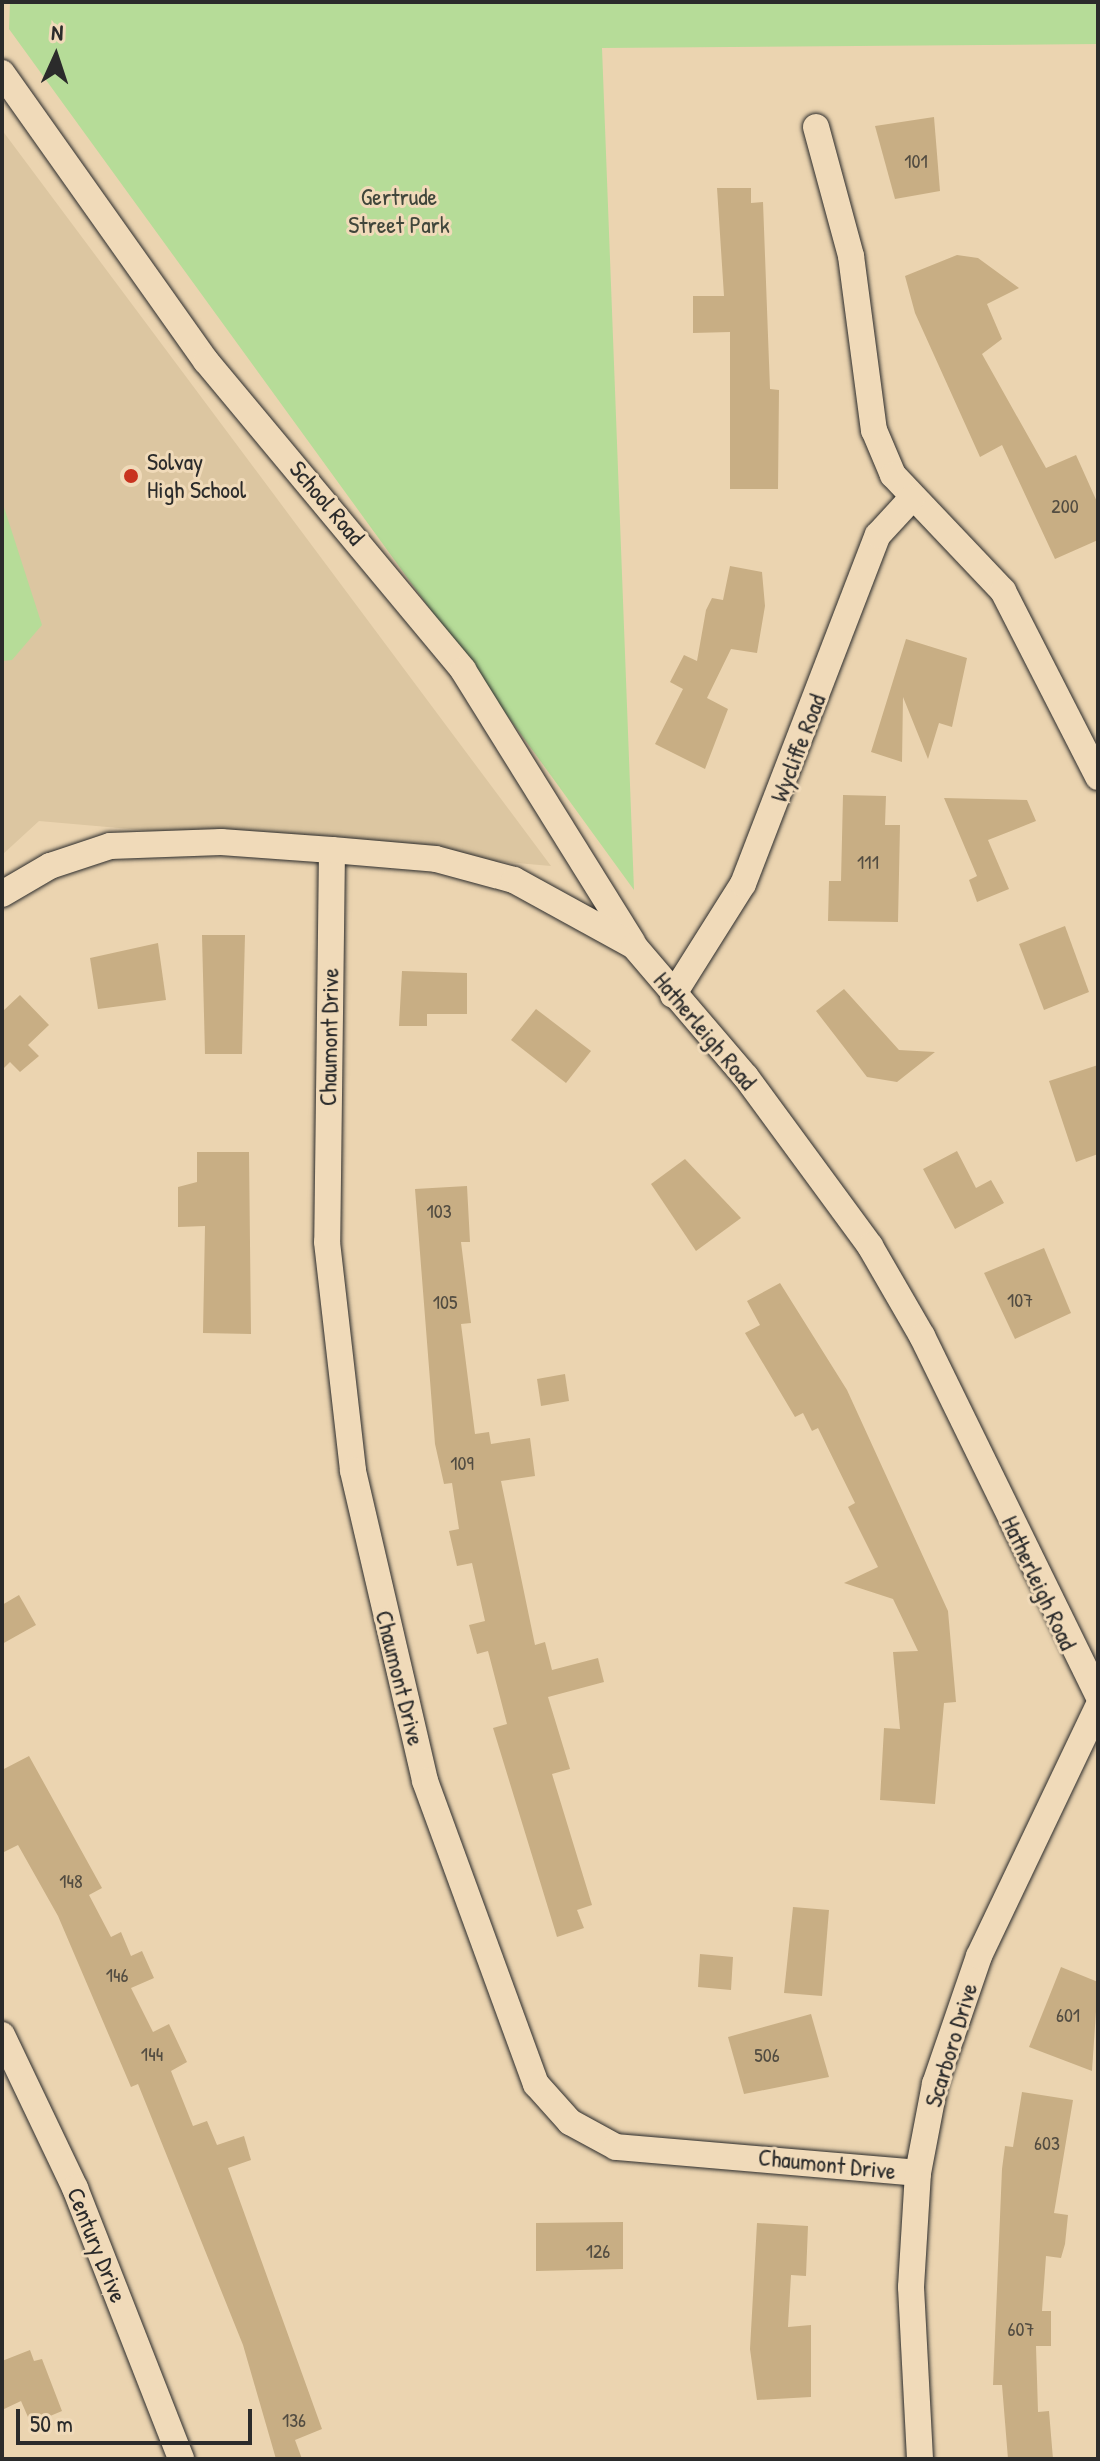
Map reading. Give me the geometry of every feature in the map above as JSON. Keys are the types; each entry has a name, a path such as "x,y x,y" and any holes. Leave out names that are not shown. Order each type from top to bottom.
{"street":[{"name":"School Road","path":"2,73 206,361 463,670 634,946"},
{"path":"816,127 851,256 874,430 912,498 1003,591 1098,777"},
{"name":"Wycliffe Road","path":"673,995 743,884 878,535 912,498"},
{"name":"Hatherleigh Road","path":"2,894 50,866 110,846 221,842 332,850 436,859 514,880 634,946 746,1077 870,1246 922,1336 1098,1695"},
{"name":"Chaumont Drive","path":"332,850 327,1242 353,1471 425,1781 536,2084 570,2122 616,2147 918,2173"},
{"name":"Scarboro Drive","path":"920,2459 911,2287 918,2173 935,2084 979,1956 1098,1706"},
{"name":"Century Drive","path":"2,2035 75,2188 181,2459"}],"shaded area":[{"name":"Solvay High School","path":"2,130 551,866 39,821 2,855"}],"green space":[{"name":"Gertrude Street Park","path":"10,2 1098,2 1098,44 602,48 634,890 9,29"},
{"path":"2,501 42,625 12,660 2,661"}],"building":[{"path":"934,117 940,191 895,199 875,126"},
{"path":"717,188 751,188 751,203 763,202 770,389 779,390 778,489 730,489 730,332 693,333 693,296 724,296"},
{"path":"957,255 978,258 1019,288 987,304 1002,339 982,354 1046,468 1076,455 1098,504 1098,540 1055,559 1002,445 980,457 915,313 905,276"},
{"path":"730,566 762,572 765,606 757,653 731,649 707,698 728,709 705,769 655,744 683,689 670,682 684,655 697,661 706,610 712,598 723,600"},
{"path":"906,639 967,658 952,727 939,723 928,759 903,697 902,762 871,752"},
{"path":"843,795 886,796 885,825 900,825 898,922 828,921 829,881 841,881"},
{"path":"944,798 1027,800 1036,821 988,840 1009,889 977,902 969,880 977,876"},
{"path":"1065,926 1089,992 1044,1010 1019,944"},
{"path":"202,935 245,935 242,1054 205,1054"},
{"path":"158,943 166,1000 98,1009 90,958"},
{"path":"402,971 467,973 467,1014 427,1014 427,1026 399,1026"},
{"path":"844,989 899,1050 935,1052 897,1082 867,1077 816,1011"},
{"path":"20,995 49,1025 28,1045 39,1056 20,1072 10,1062 2,1070 2,1012"},
{"path":"536,1009 591,1051 566,1083 511,1040"},
{"path":"1098,1065 1098,1154 1076,1162 1049,1081"},
{"path":"957,1151 976,1188 991,1180 1004,1203 955,1229 923,1169"},
{"path":"197,1152 249,1152 251,1334 203,1333 205,1226 178,1227 178,1187 197,1182"},
{"path":"685,1159 741,1218 696,1251 651,1184"},
{"path":"467,1186 470,1242 461,1242 471,1323 461,1324 475,1434 489,1432 491,1444 530,1438 535,1476 501,1481 535,1645 545,1642 552,1670 598,1658 604,1682 548,1697 570,1769 552,1774 592,1905 577,1910 584,1928 557,1937 493,1728 507,1724 488,1651 477,1654 469,1625 485,1621 472,1563 457,1566 449,1531 459,1529 452,1483 444,1484 435,1444 415,1189"},
{"path":"1044,1248 1071,1313 1015,1339 984,1273"},
{"path":"780,1283 847,1390 948,1611 956,1702 944,1703 935,1804 880,1800 884,1728 900,1729 893,1652 918,1651 893,1599 844,1583 878,1567 848,1507 855,1503 818,1428 812,1431 803,1413 795,1417 745,1333 760,1325 747,1301"},
{"path":"565,1374 569,1401 541,1406 537,1379"},
{"path":"19,1595 36,1625 2,1644 2,1605"},
{"path":"29,1756 102,1888 89,1895 111,1937 121,1932 131,1956 142,1951 154,1978 131,1988 153,2032 169,2024 187,2062 171,2071 193,2126 207,2121 217,2145 244,2136 251,2160 228,2168 322,2429 295,2440 302,2459 276,2459 243,2345 138,2084 131,2087 58,1916 18,1845 2,1853 2,1770"},
{"path":"793,1907 829,1910 822,1996 784,1993"},
{"path":"700,1954 733,1957 731,1990 698,1987"},
{"path":"1061,1967 1098,1982 1092,2071 1029,2047"},
{"path":"811,2014 829,2077 744,2094 728,2037"},
{"path":"1022,2092 1073,2100 1054,2213 1068,2215 1065,2244 1061,2258 1046,2256 1042,2311 1051,2311 1051,2346 1036,2346 1038,2412 1049,2411 1053,2459 1008,2459 1002,2385 993,2385 1002,2169 1005,2146 1013,2147"},
{"path":"623,2222 623,2269 536,2271 536,2223"},
{"path":"757,2223 808,2226 806,2276 791,2275 788,2327 811,2325 811,2397 757,2400 750,2349"},
{"path":"30,2350 34,2361 42,2359 62,2411 31,2424 21,2401 2,2410 2,2361"}],"place":[{"name":"Solvay High School","path":"131,476"}]}
